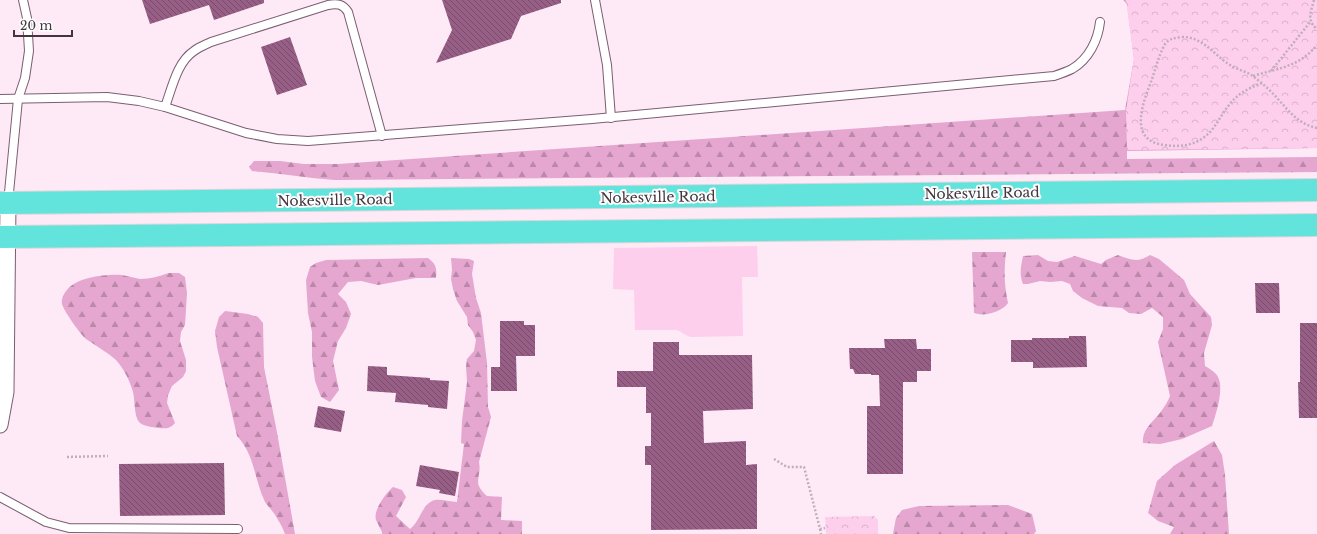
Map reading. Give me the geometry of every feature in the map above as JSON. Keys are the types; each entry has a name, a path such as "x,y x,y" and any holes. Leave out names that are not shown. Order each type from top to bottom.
{"highway":[{"name":"Nokesville Road","path":"4,203 1317,190"},
{"path":"600,197 601,231"},
{"path":"4,237 267,236 601,231 1317,226"}],"street":[{"path":"0,425 6,392 4,203"}],"lane":[{"path":"4,203 18,99 25,78 29,51 28,18 24,0"},
{"path":"595,0 607,64 610,118"},
{"path":"164,106 179,68 185,58 193,51 211,42 328,4 335,4 342,5 348,12 382,136"},
{"path":"0,99 107,97 139,101 164,106 246,133 277,139 308,141 382,136 610,118 1054,76 1072,69 1085,58 1094,44 1100,22"},
{"path":"0,497 46,522 69,528 238,529"}],"path":[{"path":"1314,0 1310,15 1311,21 1317,29"},
{"path":"1271,70 1311,21"},
{"path":"1262,83 1248,89 1233,100 1211,131 1197,142 1178,146 1162,145 1152,141 1143,131 1140,119 1141,110 1164,44 1170,39 1186,37 1198,40 1231,66 1253,76 1262,83 1294,117 1304,124 1317,128"},
{"path":"1253,76 1293,65 1301,61 1317,45"},
{"path":"67,457 108,456"},
{"path":"774,459 786,467 804,467 821,534"},
{"path":"820,529 825,528"}],"green space":[{"path":"1123,0 1317,0 1317,148 1127,151 1127,159 1317,157 1317,172 335,180 252,171 249,167 254,161 280,161 304,164 338,164 1125,110 1134,59 1127,4"},
{"path":"1126,0 1317,0 1317,148 1127,150 1126,110 1134,59"},
{"path":"757,246 758,277 742,277 743,336 692,337 676,330 635,330 634,290 613,289 614,248"},
{"path":"972,252 1006,252 1005,278 1008,303 1002,309 988,314 974,313"},
{"path":"1038,255 1048,261 1057,262 1075,256 1101,264 1118,255 1138,260 1146,258 1150,255 1159,259 1184,280 1190,294 1211,317 1212,325 1204,353 1205,366 1216,374 1220,385 1219,400 1212,426 1182,439 1160,444 1143,443 1146,429 1159,414 1170,396 1158,342 1163,329 1163,317 1152,308 1141,314 1129,313 1122,308 1098,306 1082,298 1073,291 1070,284 1062,281 1040,281 1023,284 1021,267 1023,256"},
{"path":"428,258 435,266 436,278 416,278 378,285 361,281 348,282 338,294 346,302 351,314 346,328 338,341 333,361 339,390 330,402 321,397 315,381 312,357 312,332 308,313 306,280 310,267 316,263 326,260"},
{"path":"451,258 469,259 474,261 472,274 476,298 481,313 487,363 488,407 491,417 479,462 479,487 487,496 502,497 501,520 522,521 522,534 382,534 376,520 376,511 378,507 393,487 402,490 406,497 396,516 410,529 427,505 431,502 437,500 457,502 464,444 461,443 467,382 466,366 467,359 474,351 476,340 468,325 467,317 457,301 453,289 451,279"},
{"path":"169,273 179,273 185,277 187,293 185,325 181,332 180,341 186,360 186,371 183,377 172,386 168,395 167,403 175,423 171,427 162,428 148,426 139,422 136,416 132,388 122,367 113,357 83,336 69,317 63,307 62,302 63,296 67,290 78,282 92,277 122,275 144,279"},
{"path":"225,311 258,317 263,323 264,367 295,534 285,534 275,515 265,502 251,459 243,443 237,436 217,347 215,331 219,317"},
{"path":"1214,441 1222,455 1225,475 1229,534 1170,534 1174,527 1158,521 1148,513 1157,481 1175,465"},
{"path":"1008,505 1032,514 1036,531 1034,534 893,534 896,518 902,510 919,506"},
{"path":"874,516 878,520 878,534 826,534 825,517"}],"building":[{"path":"142,0 264,0 264,3 214,20 209,5 150,24"},
{"path":"442,0 561,0 561,3 521,16 511,39 436,63 452,30"},
{"path":"290,37 307,85 277,95 261,47"},
{"path":"1255,283 1279,283 1280,313 1256,313"},
{"path":"500,321 524,321 524,325 535,325 535,356 516,356 517,391 491,391 491,367 500,367"},
{"path":"1300,323 1317,323 1317,418 1299,418 1298,382 1300,382"},
{"path":"1069,336 1086,336 1087,367 1033,368 1033,362 1011,362 1011,340 1032,340 1032,338 1069,338"},
{"path":"884,339 916,339 917,349 931,349 931,371 917,371 917,382 903,382 903,474 867,474 867,406 880,406 879,375 855,374 853,369 850,369 849,348 885,348"},
{"path":"653,342 679,342 679,355 752,355 753,409 703,411 704,443 746,441 746,465 757,464 757,529 651,530 651,465 645,465 645,446 651,446 651,413 646,413 646,387 617,387 617,371 653,371"},
{"path":"368,366 387,367 387,375 449,381 447,409 428,407 428,405 395,402 396,393 367,391"},
{"path":"318,406 345,411 341,432 314,427"},
{"path":"224,463 225,515 120,516 119,464"},
{"path":"420,465 459,472 455,496 439,493 440,490 416,486"}]}
